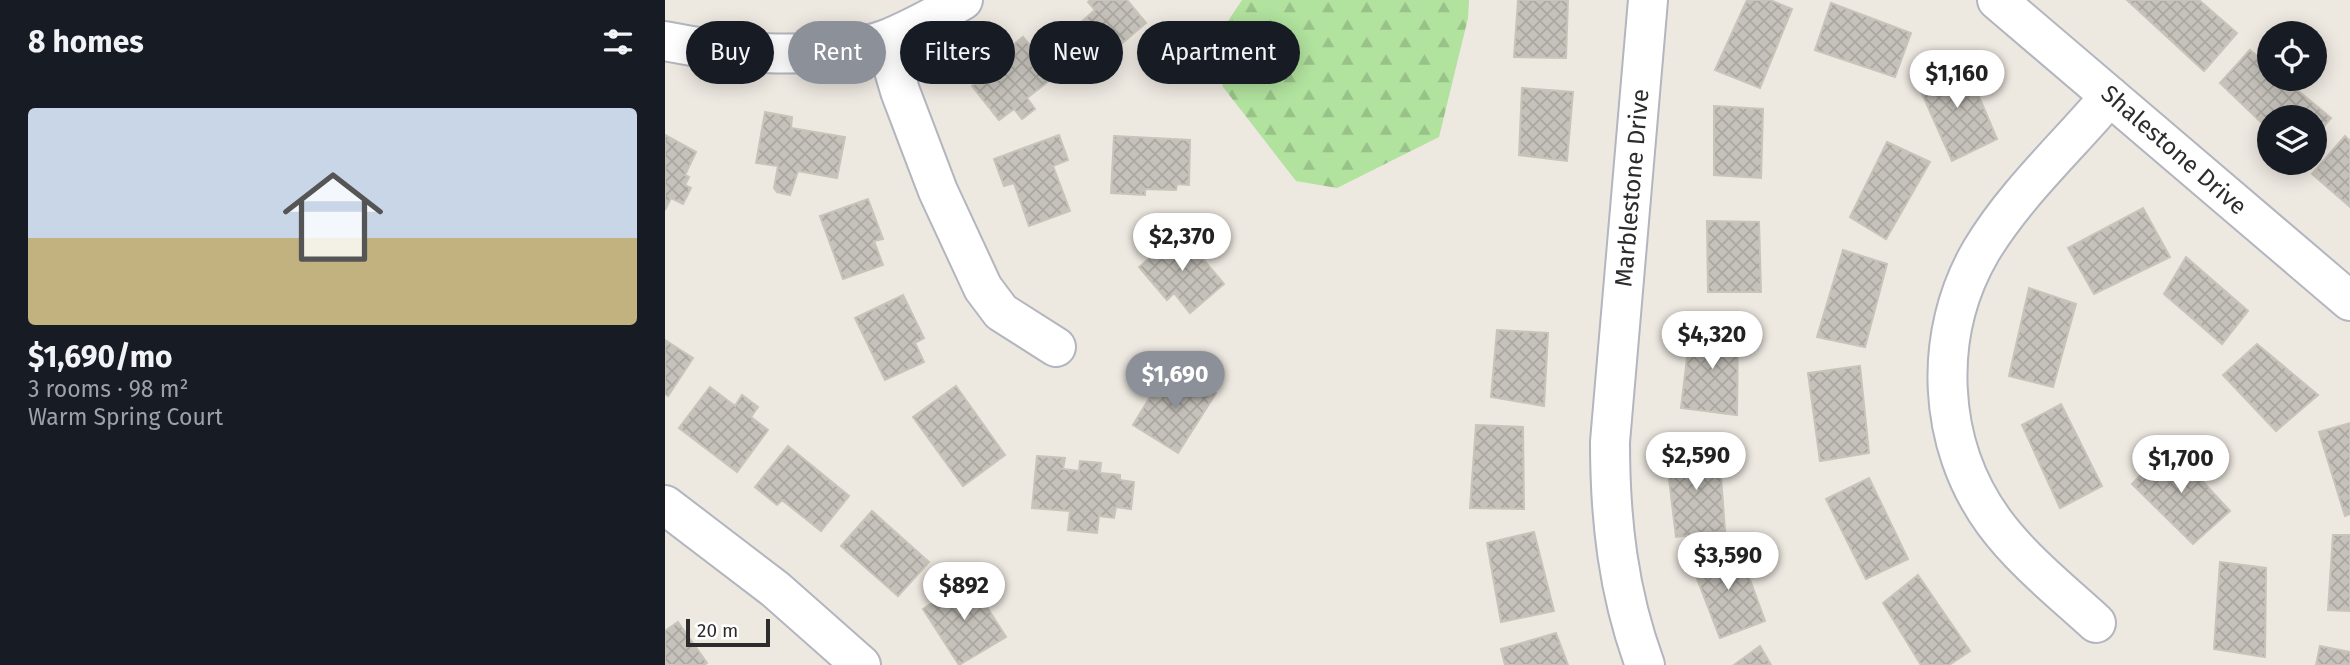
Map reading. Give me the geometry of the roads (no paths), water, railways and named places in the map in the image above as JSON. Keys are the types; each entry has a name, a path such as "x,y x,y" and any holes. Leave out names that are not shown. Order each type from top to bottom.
{"street":[{"path":"886,39 963,0"},
{"name":"Marblestone Drive","path":"1645,665 1625,601 1615,552 1610,455 1648,0"},
{"name":"Shalestone Drive","path":"1997,0 2350,301"},
{"path":"665,41 722,52 788,53"},
{"path":"886,43 900,91 933,179 983,288 1001,313 1056,346"},
{"path":"2096,623 2013,545 1984,508 1956,444 1947,374 1957,309 1982,251 2008,212 2110,96"},
{"path":"665,507 775,589 861,665"}]}
